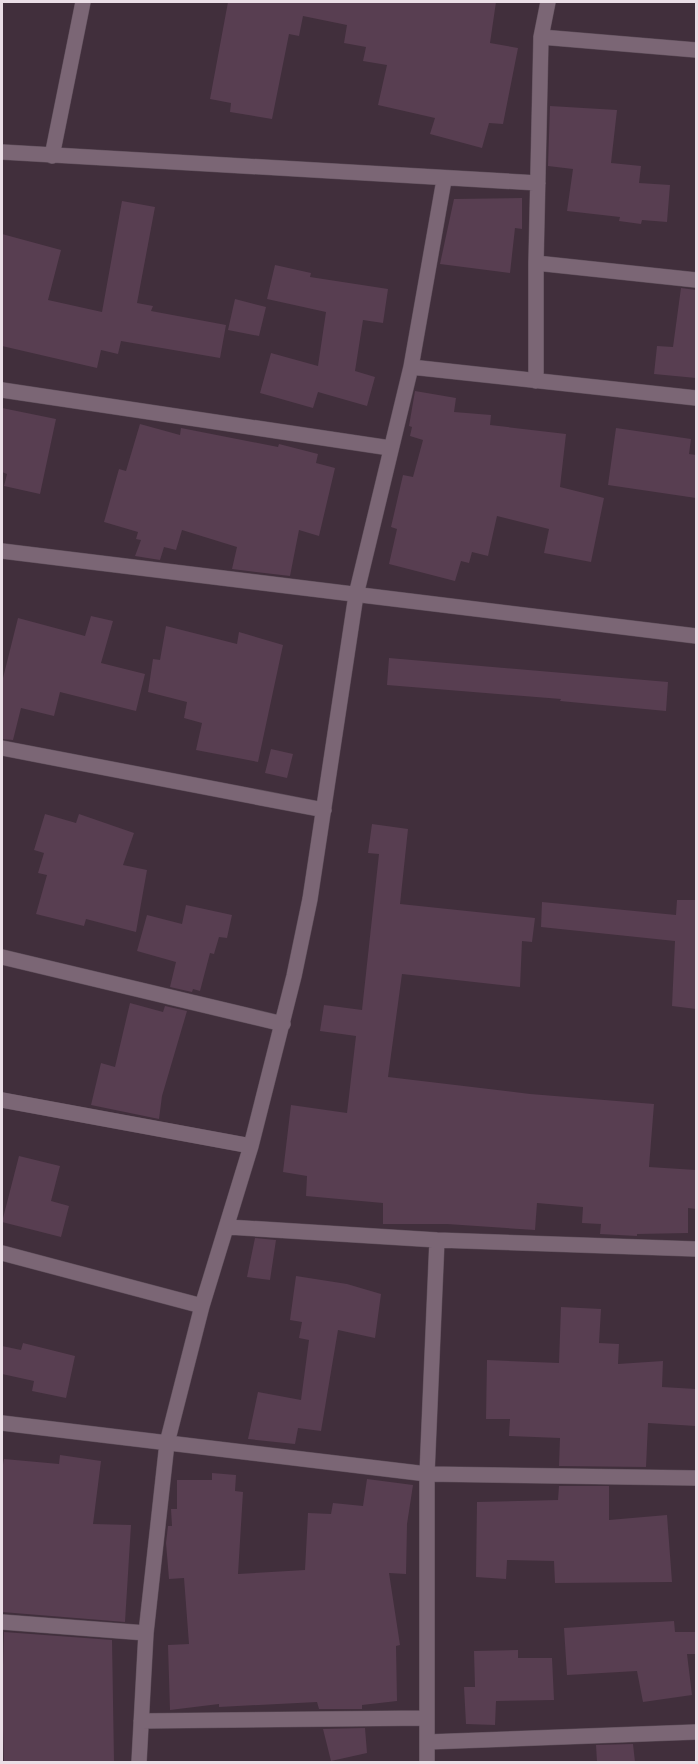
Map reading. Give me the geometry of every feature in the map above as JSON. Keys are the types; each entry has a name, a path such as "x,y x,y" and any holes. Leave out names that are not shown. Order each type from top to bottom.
{"street":[{"path":"52,156 83,2"},
{"path":"536,381 536,262 542,37 548,2"},
{"path":"542,37 696,50"},
{"path":"2,152 444,180 538,183"},
{"path":"139,1762 146,1633 167,1443 202,1306 228,1227 283,1024 310,899 356,595 411,367 444,180"},
{"path":"536,262 696,280"},
{"path":"411,367 696,398"},
{"path":"2,390 390,448"},
{"path":"2,551 696,636"},
{"path":"2,748 324,810"},
{"path":"2,957 283,1024"},
{"path":"2,1100 251,1146"},
{"path":"228,1227 436,1240 696,1249"},
{"path":"427,1762 427,1474 436,1240"},
{"path":"2,1253 202,1306"},
{"path":"2,1423 427,1474 696,1478"},
{"path":"2,1622 146,1633"},
{"path":"141,1721 427,1718"},
{"path":"427,1742 696,1732"}],"building":[{"path":"228,2 496,2 490,43 518,48 503,124 489,123 482,148 430,134 435,118 378,105 387,65 363,61 366,47 344,43 347,25 303,16 299,36 289,34 272,119 230,112 231,103 210,99"},
{"path":"550,106 617,110 611,163 641,166 639,183 670,185 667,222 642,220 641,224 619,221 620,217 567,211 573,169 548,166"},
{"path":"522,198 522,229 515,228 510,273 440,264 454,199"},
{"path":"122,201 155,207 137,303 153,306 151,311 226,325 220,358 121,341 118,354 101,350 97,368 2,346 2,234 61,250 48,300 102,312"},
{"path":"275,265 311,273 310,277 388,289 383,323 363,320 355,371 375,377 367,406 318,392 313,408 260,393 271,353 318,366 326,312 267,299"},
{"path":"681,288 696,290 696,378 654,374 657,346 673,347"},
{"path":"235,299 266,307 259,336 228,330"},
{"path":"415,391 456,398 454,412 491,415 490,425 566,434 560,487 604,498 591,562 544,553 549,529 497,516 488,556 472,552 469,563 461,561 455,581 389,564 397,529 391,527 403,475 413,477 423,440 410,436 412,427 409,426"},
{"path":"2,408 56,419 40,494 4,486 7,474 2,472"},
{"path":"140,424 180,435 181,428 278,447 279,444 318,454 316,463 335,468 319,536 299,530 290,576 232,569 237,547 182,530 176,550 164,547 160,560 135,556 141,540 136,539 138,532 104,522 119,469 126,471"},
{"path":"616,428 691,439 689,454 696,455 696,498 608,485"},
{"path":"91,616 113,621 101,663 145,674 136,711 60,692 54,716 21,708 13,740 2,739 2,682 18,618 85,636"},
{"path":"166,626 237,644 239,632 283,645 258,762 196,750 202,723 184,718 187,702 148,692 153,659 160,660"},
{"path":"389,658 668,682 666,711 560,701 561,699 387,685"},
{"path":"271,749 293,754 287,778 265,773"},
{"path":"45,814 76,823 79,814 134,833 123,865 147,870 136,932 86,919 84,926 36,914 47,875 38,873 44,853 34,850"},
{"path":"372,824 408,829 400,904 535,918 532,942 522,941 520,987 402,974 388,1077 530,1094 654,1104 649,1167 696,1170 696,1209 688,1208 688,1233 637,1234 637,1236 600,1234 601,1224 582,1223 583,1207 537,1203 535,1230 447,1224 383,1224 383,1203 306,1196 307,1176 283,1172 291,1105 347,1113 356,1036 320,1031 324,1005 362,1010 379,854 368,853"},
{"path":"677,900 696,900 696,1009 672,1006 675,941 541,927 542,902 676,915"},
{"path":"186,905 232,915 227,938 219,937 214,954 210,953 200,991 193,989 192,992 170,987 176,962 137,951 147,915 182,924"},
{"path":"130,1003 163,1012 165,1006 187,1011 162,1096 159,1119 91,1105 101,1063 115,1067"},
{"path":"19,1156 60,1166 51,1201 69,1206 61,1237 2,1222"},
{"path":"255,1238 276,1240 270,1280 247,1277"},
{"path":"296,1276 347,1284 381,1294 375,1338 338,1330 321,1431 298,1428 295,1444 248,1439 258,1392 301,1400 309,1340 299,1338 302,1322 290,1320"},
{"path":"561,1307 601,1309 599,1343 619,1344 618,1364 663,1361 662,1387 696,1389 696,1426 648,1423 646,1467 559,1466 560,1438 509,1436 510,1419 486,1419 487,1360 559,1363"},
{"path":"23,1343 75,1356 66,1398 32,1391 34,1381 2,1374 2,1346 21,1350"},
{"path":"60,1455 101,1461 93,1524 131,1525 125,1622 2,1612 2,1470 4,1459 59,1464"},
{"path":"212,1473 236,1475 235,1491 243,1492 238,1574 305,1570 308,1513 331,1514 333,1503 363,1506 367,1479 413,1485 407,1524 406,1574 389,1573 400,1645 396,1646 397,1701 362,1705 362,1709 319,1709 317,1702 219,1707 219,1704 170,1710 168,1645 189,1644 184,1578 169,1579 166,1543 168,1526 172,1526 171,1509 177,1509 177,1480 212,1480"},
{"path":"559,1486 609,1486 609,1520 667,1515 672,1582 555,1583 554,1561 507,1560 506,1579 476,1577 477,1502 558,1500"},
{"path":"674,1621 675,1632 696,1632 696,1654 687,1654 692,1695 643,1702 637,1671 567,1675 564,1628"},
{"path":"4,1632 112,1640 114,1762 4,1762 2,1697"},
{"path":"518,1650 518,1658 552,1658 554,1700 496,1701 495,1725 466,1724 464,1687 475,1687 474,1651"},
{"path":"365,1728 367,1753 331,1761 323,1729"},
{"path":"633,1744 635,1762 597,1762 596,1745"}]}
